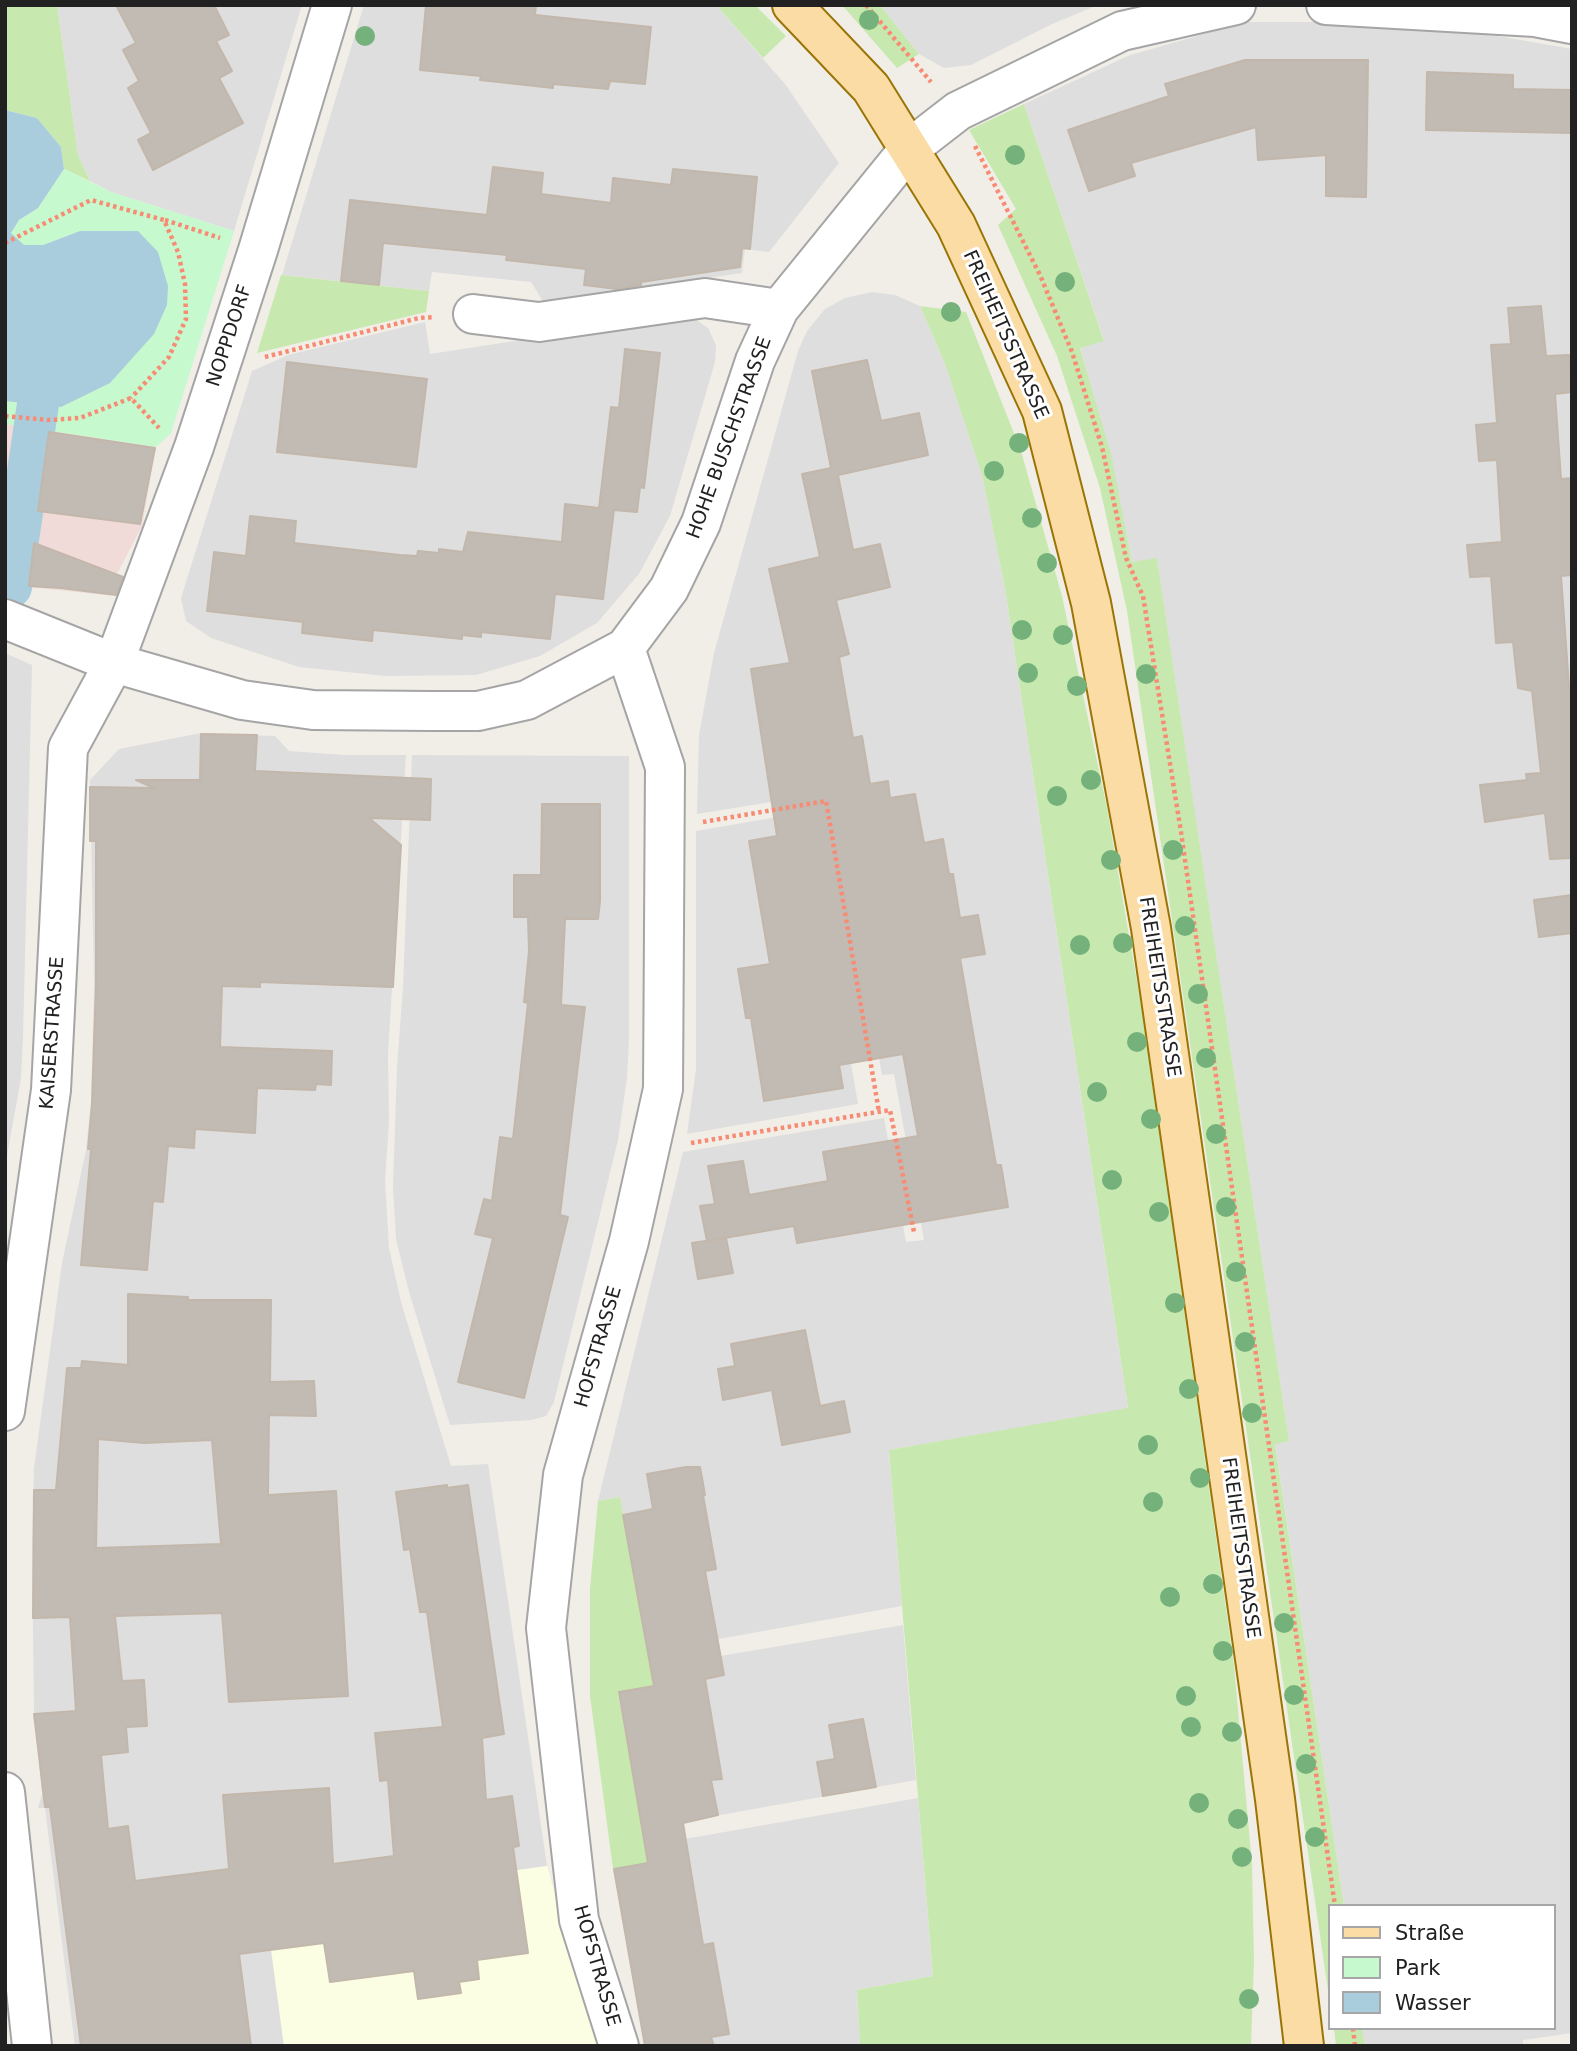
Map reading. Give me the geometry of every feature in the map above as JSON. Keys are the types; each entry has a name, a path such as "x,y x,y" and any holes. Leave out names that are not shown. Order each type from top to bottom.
{"main road":[{"name":"FREIHEITSSTRASSE","path":"792,5 871,88 956,225 1042,411 1091,603 1152,929 1275,1799 1304,2046"}],"street":[{"name":"NOPPDORF","path":"114,663 194,447 258,250 332,5"},
{"name":"HOHE BUSCHSTRASSE","path":"5,619 114,663 242,700 313,710 478,711 527,700 625,648 669,589 701,523 755,361 779,309 909,149 958,111 1122,31 1236,5"},
{"path":"1326,5 1535,17 1572,23"},
{"name":"HOHE BUSCHSTRASSE","path":"473,314 539,323 705,298 779,309"},
{"name":"HOFSTRASSE","path":"619,2046 579,1920 546,1628 563,1475 629,1241 663,1089 665,767 625,648"},
{"name":"KAISERSTRASSE","path":"5,1411 51,1090 68,748 114,663"},
{"path":"5,1792 32,2046"}],"path":[{"path":"5,243 91,200 258,250"},
{"path":"5,416 48,420 80,418 131,398 169,357 186,319 186,284 178,252 164,220"},
{"path":"219,369 418,318 473,314"},
{"path":"131,398 158,427 194,447"},
{"path":"665,829 826,801 879,1112"},
{"path":"649,1150 890,1110 914,1232"}],"shaded area":[{"path":"57,5 302,5 234,231 111,192 90,181 78,155"},
{"path":"364,5 716,5 785,84 839,163 769,252 745,249 742,273 546,306 531,282 432,272 429,291 282,275"},
{"path":"880,5 1098,5 1052,24 971,65 944,68 919,54"},
{"path":"1247,22 1364,22 1481,33 1572,49 1572,2033 1523,2040 1523,2046 1365,2046 1362,2030 1556,2030 1556,1904 1344,1904 1275,1443 1289,1441 1157,559 1132,562 1110,454 1080,347 1104,340 1024,104 1130,55"},
{"path":"872,292 895,295 920,306 945,364 982,475 1005,588 1128,1409 889,1450 902,1606 647,1652 620,1497 598,1501 683,1152 884,1118 906,1242 924,1240 894,1074 882,1075 833,792 697,814 699,735 714,653 798,351 807,331 825,309 845,298"},
{"path":"677,316 695,319 708,328 716,345 715,362 670,516 639,574 597,623 540,656 476,675 386,676 299,667 211,638 186,621 181,598 252,371 288,355 425,322 430,354"},
{"path":"5,424 156,447 142,526 106,595 28,587 5,574"},
{"path":"5,653 32,665 21,1078 5,1167"},
{"path":"201,733 275,736 289,751 344,755 406,755 388,1054 389,1121 385,1182 389,1248 401,1302 451,1466 488,1464 547,1866 266,1905 284,2046 75,2046 45,1808 38,1808 42,1794 34,1710 32,1550 34,1468 62,1263 86,1150 91,1101 94,985 90,780 119,749"},
{"path":"412,755 629,756 629,1039 627,1078 618,1140 554,1402 546,1416 531,1420 450,1425 409,1292 396,1239 393,1187"},
{"path":"818,810 858,1104 687,1134 696,1069 696,831"},
{"path":"903,1625 916,1780 642,1829 618,1692 653,1685 650,1668"},
{"path":"918,1798 933,1976 857,1990 860,2046 647,2046 613,1869 648,1863 645,1846"},
{"path":"547,1866 598,2046 284,2046 265,1905"}],"green space":[{"path":"5,5 57,5 78,155 90,181 64,169 61,147 37,118 5,110"},
{"path":"716,5 755,5 786,36 763,58"},
{"path":"842,5 880,5 919,54 897,68"},
{"path":"1024,104 1104,341 1080,348 1111,454 1132,562 1157,558 1289,1441 1275,1444 1344,1904 1328,1904 1328,1990 1127,611 1100,488 1057,356 998,225 1016,209 969,130"},
{"path":"64,169 111,192 234,231 171,433 156,447 5,424 5,401 61,407 80,231 43,245 23,245 11,233 19,220 38,208"},
{"path":"281,275 429,291 426,312 257,353"},
{"path":"920,306 966,312 1021,451 1062,596 1107,808 1142,1011 1234,1666 1252,1864 1254,1962 1251,2046 860,2046 857,1990 933,1976 889,1450 1128,1408 1005,588 982,475 945,364"},
{"path":"620,1497 654,1685 618,1693 648,1863 613,1869 590,1696 590,1588 598,1501"},
{"path":"1334,2030 1362,2030 1365,2046 1336,2046"}],"water":[{"path":"5,110 37,118 61,147 64,169 38,208 19,220 11,233 24,245 43,245 80,231 138,231 158,252 168,286 167,305 154,334 110,383 61,407 5,401"}],"building":[{"path":"116,5 214,5 229,35 216,41 232,71 219,78 243,123 153,170 138,140 151,133 128,88 139,81 123,50 136,43"},
{"path":"426,5 536,5 535,15 651,27 645,84 610,81 608,89 553,84 553,88 480,80 481,76 420,70"},
{"path":"1245,60 1368,60 1366,197 1326,196 1326,155 1258,160 1256,127 1131,163 1135,176 1089,191 1068,130 1169,96 1165,84"},
{"path":"1427,72 1513,75 1513,89 1572,90 1572,133 1426,130"},
{"path":"493,167 543,173 541,194 611,203 613,178 671,185 673,169 757,177 750,249 742,248 740,267 641,282 641,285 617,289 584,285 586,269 506,260 507,255 383,243 379,285 341,281 350,200 487,215"},
{"path":"1541,306 1546,356 1569,355 1572,392 1555,394 1561,479 1572,478 1572,575 1561,576 1569,686 1572,686 1572,858 1550,859 1545,813 1485,822 1480,785 1527,780 1526,774 1541,773 1532,691 1518,688 1513,642 1496,643 1491,576 1470,577 1467,545 1502,542 1497,460 1479,461 1476,425 1497,423 1491,345 1511,344 1508,308"},
{"path":"625,349 660,353 644,488 640,487 637,512 614,510 603,599 555,594 550,639 481,632 481,637 462,635 462,639 373,630 372,641 302,633 303,622 207,611 214,552 246,556 250,516 296,521 294,543 400,555 417,556 418,551 439,553 439,549 463,552 468,532 562,542 565,504 599,508 611,407 619,408"},
{"path":"867,360 881,421 919,413 928,455 838,475 853,550 880,544 890,587 836,600 849,654 839,657 853,738 862,736 870,784 888,781 890,798 915,794 924,843 943,839 949,874 953,874 960,918 978,915 985,954 960,958 996,1165 1001,1165 1008,1207 797,1243 794,1226 707,1241 700,1206 715,1204 708,1166 743,1161 749,1195 828,1181 823,1152 918,1136 903,1054 839,1065 843,1088 764,1101 751,1018 746,1018 738,969 770,964 749,841 777,836 751,669 790,663 769,569 820,557 802,474 831,468 812,371"},
{"path":"287,362 427,379 416,467 277,452"},
{"path":"49,432 155,448 140,524 38,511"},
{"path":"34,543 123,577 116,595 29,586"},
{"path":"201,734 257,735 255,771 431,779 430,820 369,818 401,845 393,987 260,982 260,987 222,986 220,1047 332,1051 331,1085 316,1084 315,1090 257,1088 255,1133 195,1129 194,1148 168,1146 163,1202 153,1201 147,1270 81,1265 91,1149 88,1149 96,985 96,841 90,841 90,787 154,788 136,780 200,780"},
{"path":"542,804 600,804 600,901 598,919 565,919 561,1005 585,1007 560,1215 568,1217 524,1398 458,1382 493,1238 475,1234 484,1199 492,1201 500,1137 513,1139 528,1003 524,1002 529,951 528,917 514,917 514,875 541,875"},
{"path":"1572,895 1572,933 1539,937 1534,900"},
{"path":"726,1238 733,1273 698,1279 692,1243"},
{"path":"128,1294 188,1297 188,1300 271,1300 270,1382 314,1381 316,1416 269,1415 268,1495 336,1491 348,1696 229,1702 222,1613 115,1616 122,1681 144,1680 147,1726 126,1727 128,1752 101,1755 108,1829 128,1826 135,1881 229,1869 223,1795 329,1788 333,1864 394,1856 388,1780 380,1781 375,1733 443,1727 427,1612 420,1612 410,1549 404,1550 396,1492 468,1485 504,1734 482,1738 486,1800 512,1796 519,1846 513,1847 528,1953 477,1960 479,1979 459,1982 461,1993 418,1999 414,1971 330,1982 324,1943 239,1954 251,2046 81,2046 50,1807 45,1807 34,1714 76,1711 70,1617 33,1618 34,1490 56,1490 67,1368 81,1368 82,1361 128,1365","holes":["98,1439 144,1443 212,1440 221,1544 96,1548"]},
{"path":"805,1330 820,1406 844,1401 850,1432 782,1445 772,1390 723,1400 718,1369 735,1366 731,1344"},
{"path":"700,1467 716,1569 705,1571 724,1675 705,1679 722,1779 711,1780 718,1815 683,1823 703,1945 713,1943 729,2034 711,2037 714,2046 645,2046 614,1869 648,1863 619,1692 654,1686 623,1515 653,1509 647,1474"},
{"path":"863,1719 876,1787 823,1796 817,1762 835,1759 829,1725"}],"waterway":[{"path":"11,587 38,404"}]}
